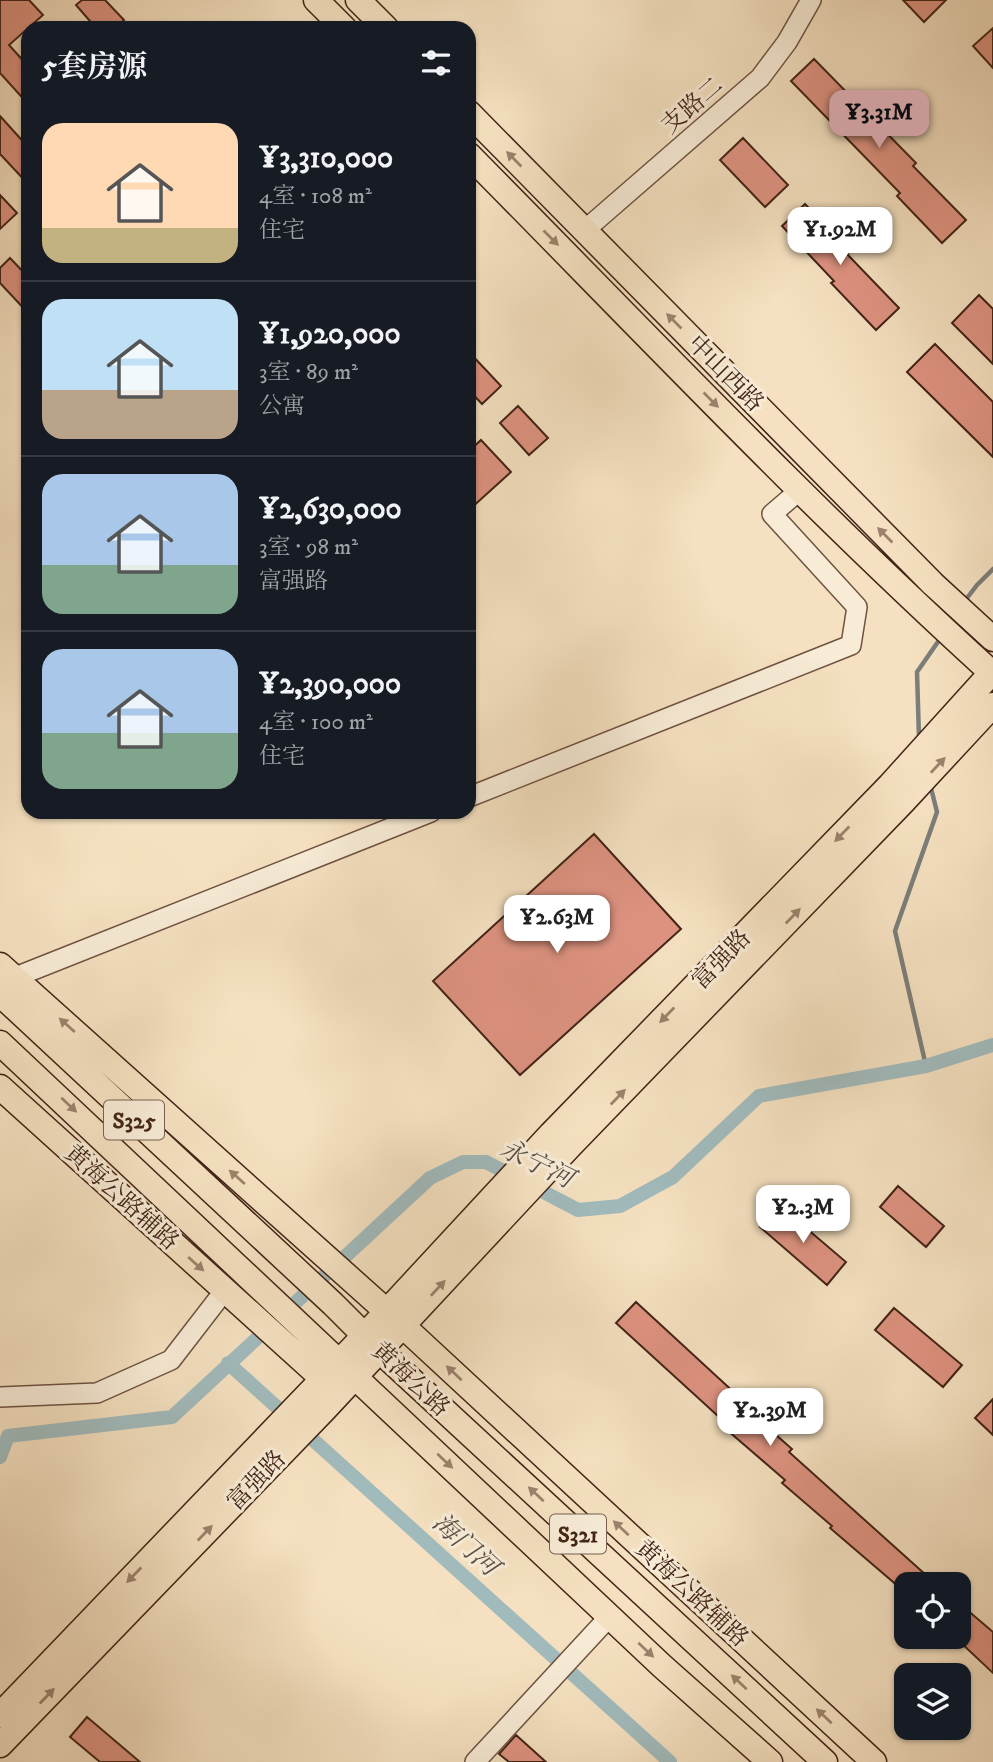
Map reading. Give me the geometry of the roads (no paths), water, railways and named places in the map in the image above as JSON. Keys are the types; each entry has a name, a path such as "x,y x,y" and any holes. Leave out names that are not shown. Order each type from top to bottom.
{"main road":[{"path":"316,0 337,21"},
{"path":"358,0 379,21"},
{"name":"中山西路","path":"476,120 933,584 989,635"},
{"name":"中山西路","path":"476,162 800,491 913,602 992,673"},
{"path":"964,720 992,673"},
{"path":"964,720 993,705"},
{"name":"富强路","path":"0,1745 330,1384 395,1319 561,1140 897,794 964,720"},
{"name":"黄海公路辅路","path":"3,980 355,1283 874,1762"},
{"name":"黄海公路","path":"3,980 372,1343 825,1762"},
{"name":"黄海公路","path":"0,1042 306,1330 330,1384 610,1616 770,1762"},
{"name":"黄海公路辅路","path":"0,1087 330,1384"},
{"name":"富强路","path":"0,1715 274,1445"}],"street":[{"name":"支路二","path":"585,230 760,78 787,43 811,0"},
{"path":"476,794 851,645 857,607 772,514 800,491"},
{"path":"3,980 413,819"},
{"path":"0,1397 97,1393 171,1360 234,1298"},
{"path":"475,1762 610,1616"}],"waterway":[{"path":"964,602 993,569"},
{"path":"919,738 917,672 942,636"},
{"path":"926,1066 895,931 937,812 930,784"},
{"name":"永宁河","path":"0,1457 8,1436 172,1417 430,1178 463,1162 486,1162 578,1210 620,1206 673,1177 759,1096 926,1066 993,1045"},
{"name":"海门河","path":"228,1363 670,1762"}]}
